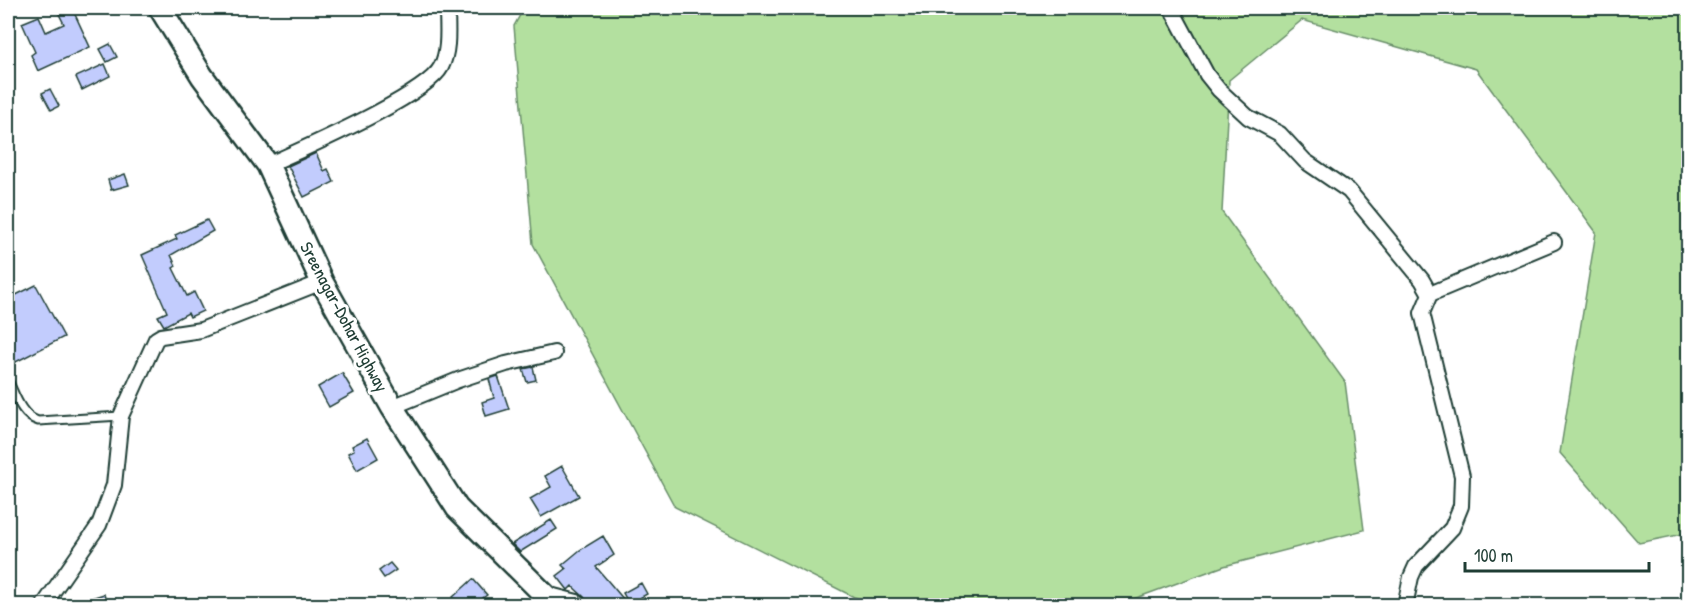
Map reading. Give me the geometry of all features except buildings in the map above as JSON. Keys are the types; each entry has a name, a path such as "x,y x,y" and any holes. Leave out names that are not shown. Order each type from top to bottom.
{"main road":[{"name":"Sreenagar-Dohar Highway","path":"160,8 202,76 268,165 322,282 392,407 457,508 549,599"}],"street":[{"path":"268,165 357,124 413,92 437,75 446,56 447,8"},
{"path":"1171,8 1207,75 1219,90 1248,117 1280,134 1305,161 1349,191 1422,280 1430,294"},
{"path":"1405,606 1411,577 1416,566 1452,528 1461,506 1462,476 1422,313 1430,294 1554,242"},
{"path":"43,606 99,525 114,484 121,416 156,339 161,336 201,330 322,282"},
{"path":"392,407 467,377 506,364 554,353"},
{"path":"549,599 577,602 580,606"}],"lane":[{"path":"8,380 19,404 30,419 38,421 121,416"}],"green space":[{"path":"524,8 1688,8 1688,533 1639,543 1560,453 1596,232 1476,69 1302,20 1229,80 1222,212 1345,382 1364,530 1224,566 1117,605 888,606 854,597 675,507 533,244 514,26"}]}
